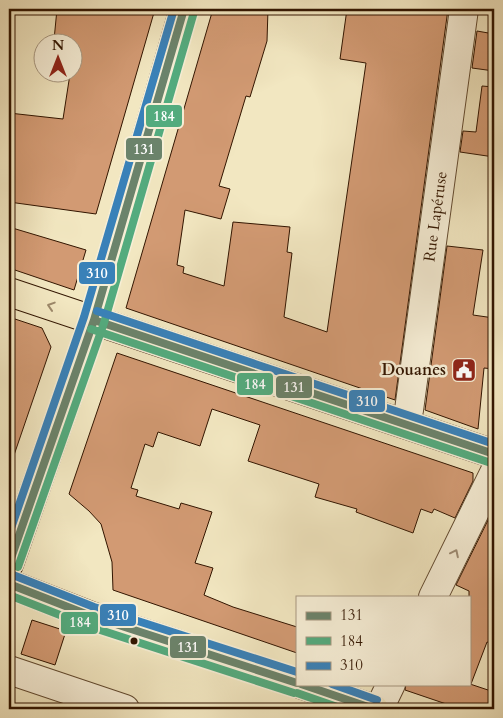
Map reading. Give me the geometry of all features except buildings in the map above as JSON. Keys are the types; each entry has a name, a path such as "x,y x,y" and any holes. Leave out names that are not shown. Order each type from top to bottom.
{"main road":[{"path":"9,564 94,320 184,9"},
{"path":"9,292 494,454"},
{"path":"9,584 91,616 296,683"},
{"path":"304,686 374,709"}],"street":[{"name":"Rue Lapéruse","path":"405,424 409,410 464,9"},
{"path":"434,596 494,473"},
{"path":"9,670 125,709"},
{"path":"379,709 390,686"}],"transit line":[{"name":"310","path":"9,534 84,317 174,9"},
{"name":"131","path":"9,564 94,320 184,9"},
{"name":"184","path":"18,567 104,323 194,12"},
{"name":"310","path":"97,311 494,444"},
{"name":"131","path":"94,320 494,454"},
{"name":"184","path":"91,329 491,463"},
{"name":"310","path":"13,575 94,607 296,672"},
{"name":"131","path":"9,584 91,616 296,683"},
{"name":"184","path":"9,595 88,626 294,693"},
{"name":"131","path":"307,686 374,709"},
{"name":"310","path":"338,686 377,700"},
{"name":"184","path":"297,693 343,709"}],"place":[{"name":"Douanes","path":"464,370"}]}
